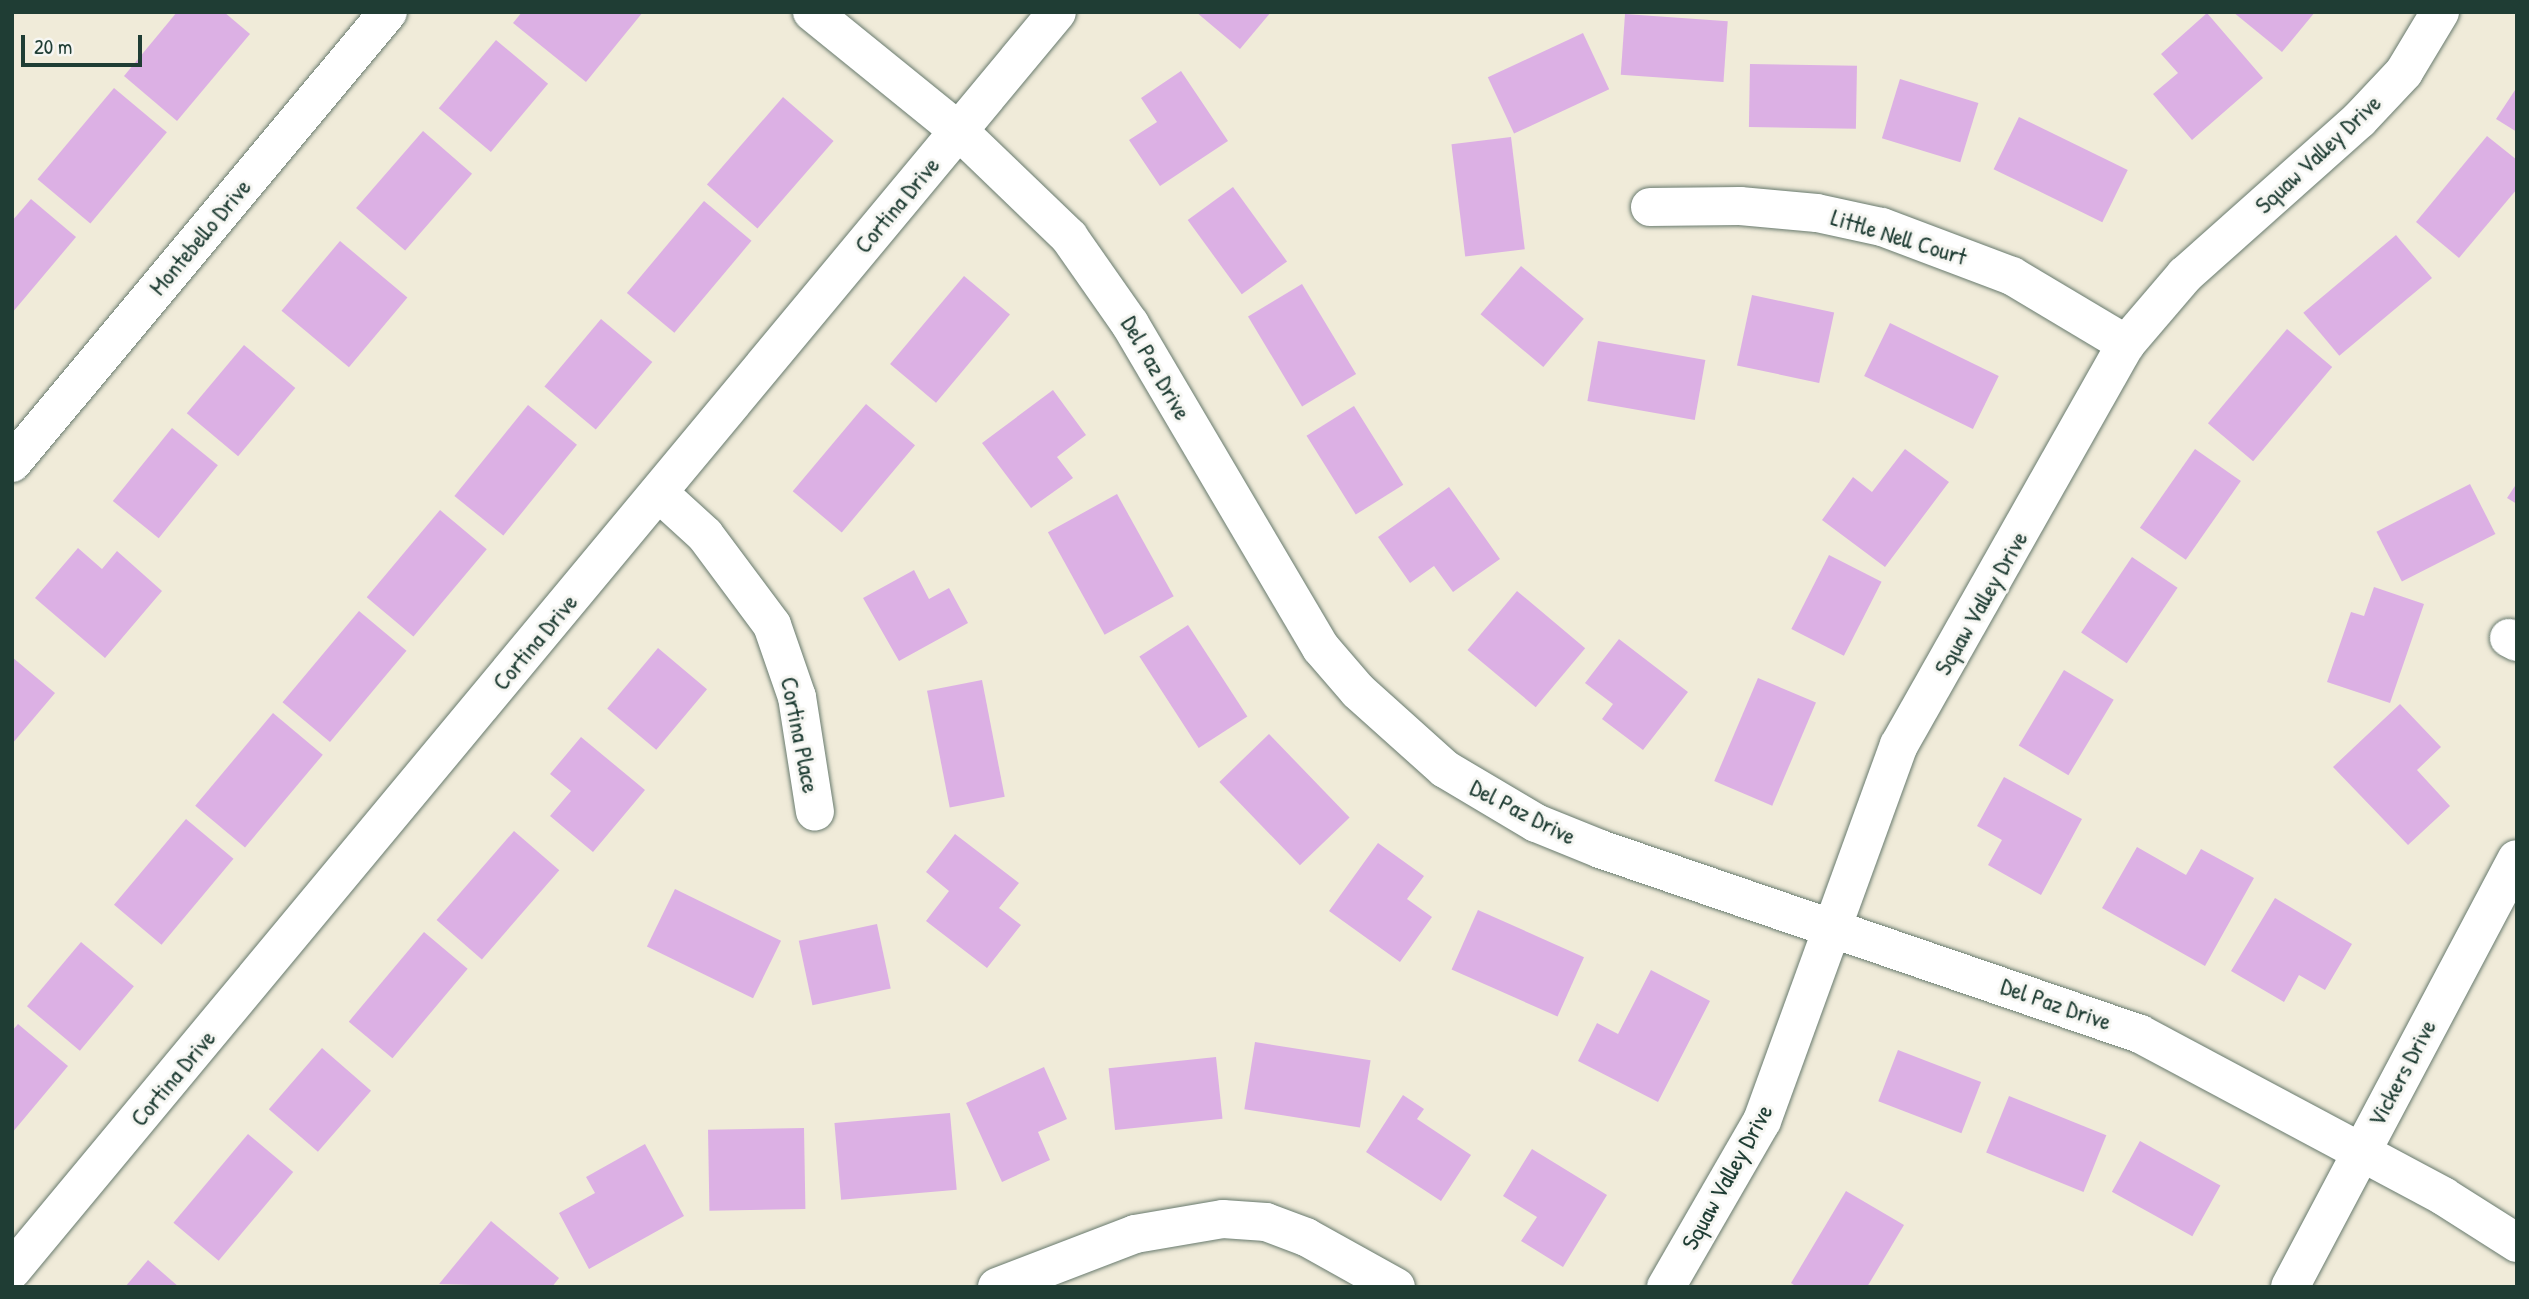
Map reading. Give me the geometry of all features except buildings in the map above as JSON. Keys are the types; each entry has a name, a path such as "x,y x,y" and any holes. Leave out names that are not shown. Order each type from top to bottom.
{"street":[{"name":"Montebello Drive","path":"12,463 388,12"},
{"name":"Del Paz Drive","path":"812,12 959,131 1069,237 1102,279 1321,648 1397,728 1445,769 1536,823 1600,849 1832,926 2140,1034 2444,1196 2517,1243"},
{"name":"Cortina Drive","path":"12,1270 1057,12"},
{"name":"Squaw Valley Drive","path":"1666,1287 1762,1121 1899,745 2126,344 2185,275 2359,120 2404,72 2440,12"},
{"name":"Little Nell Court","path":"1650,207 1766,208 1817,213 1882,227 2011,276 2126,344"},
{"name":"Cortina Place","path":"659,493 705,535 772,625 797,696 815,812"},
{"name":"Vickers Drive","path":"2290,1287 2517,859"},
{"path":"997,1287 1135,1234 1223,1219 1266,1222 1306,1237 1396,1287"}]}
